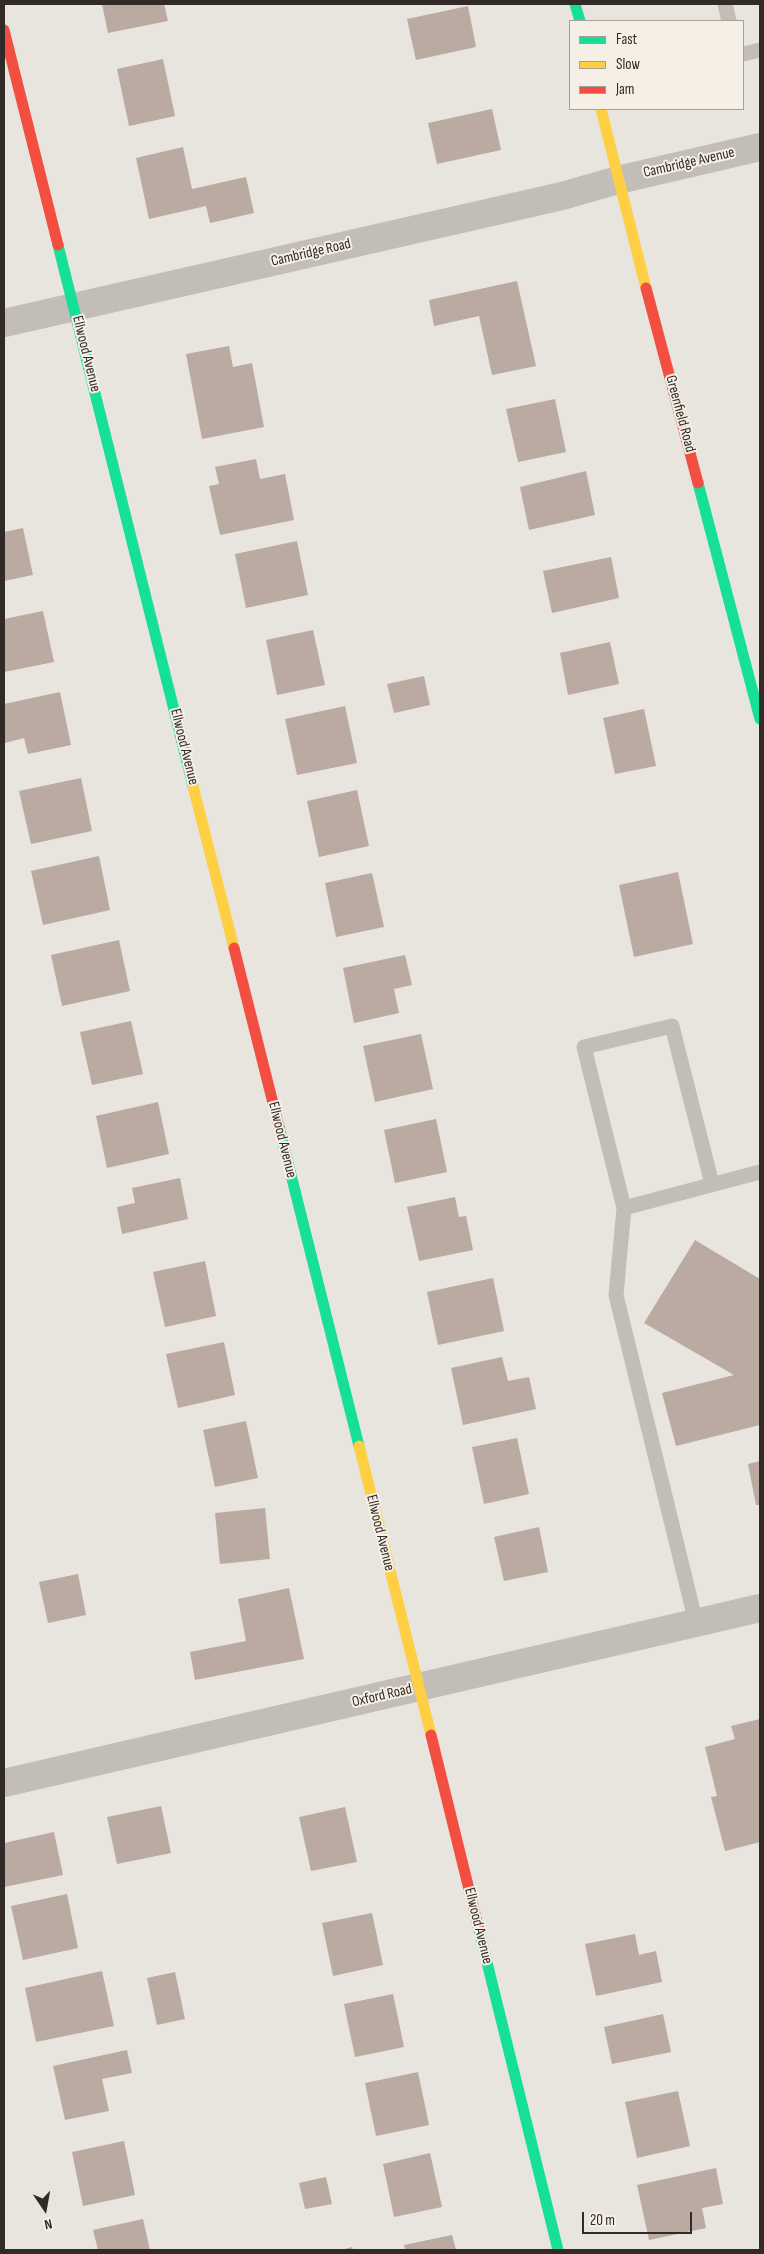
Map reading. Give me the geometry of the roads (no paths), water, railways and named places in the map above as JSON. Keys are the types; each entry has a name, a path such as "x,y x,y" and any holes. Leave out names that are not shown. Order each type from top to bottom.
{"street":[{"path":"576,4 580,20"},
{"name":"Ellwood Avenue","path":"4,30 558,2250"},
{"name":"Greenfield Road","path":"601,110 760,719"},
{"name":"Cambridge Avenue","path":"618,180 760,147"},
{"name":"Cambridge Road","path":"4,323 562,196 618,180"},
{"name":"Oxford Road","path":"4,1783 760,1608"}],"lane":[{"path":"725,4 729,20"},
{"path":"744,54 760,50"},
{"path":"696,1623 616,1295 624,1208 584,1047 672,1026 712,1184"},
{"path":"624,1208 760,1172"}]}
